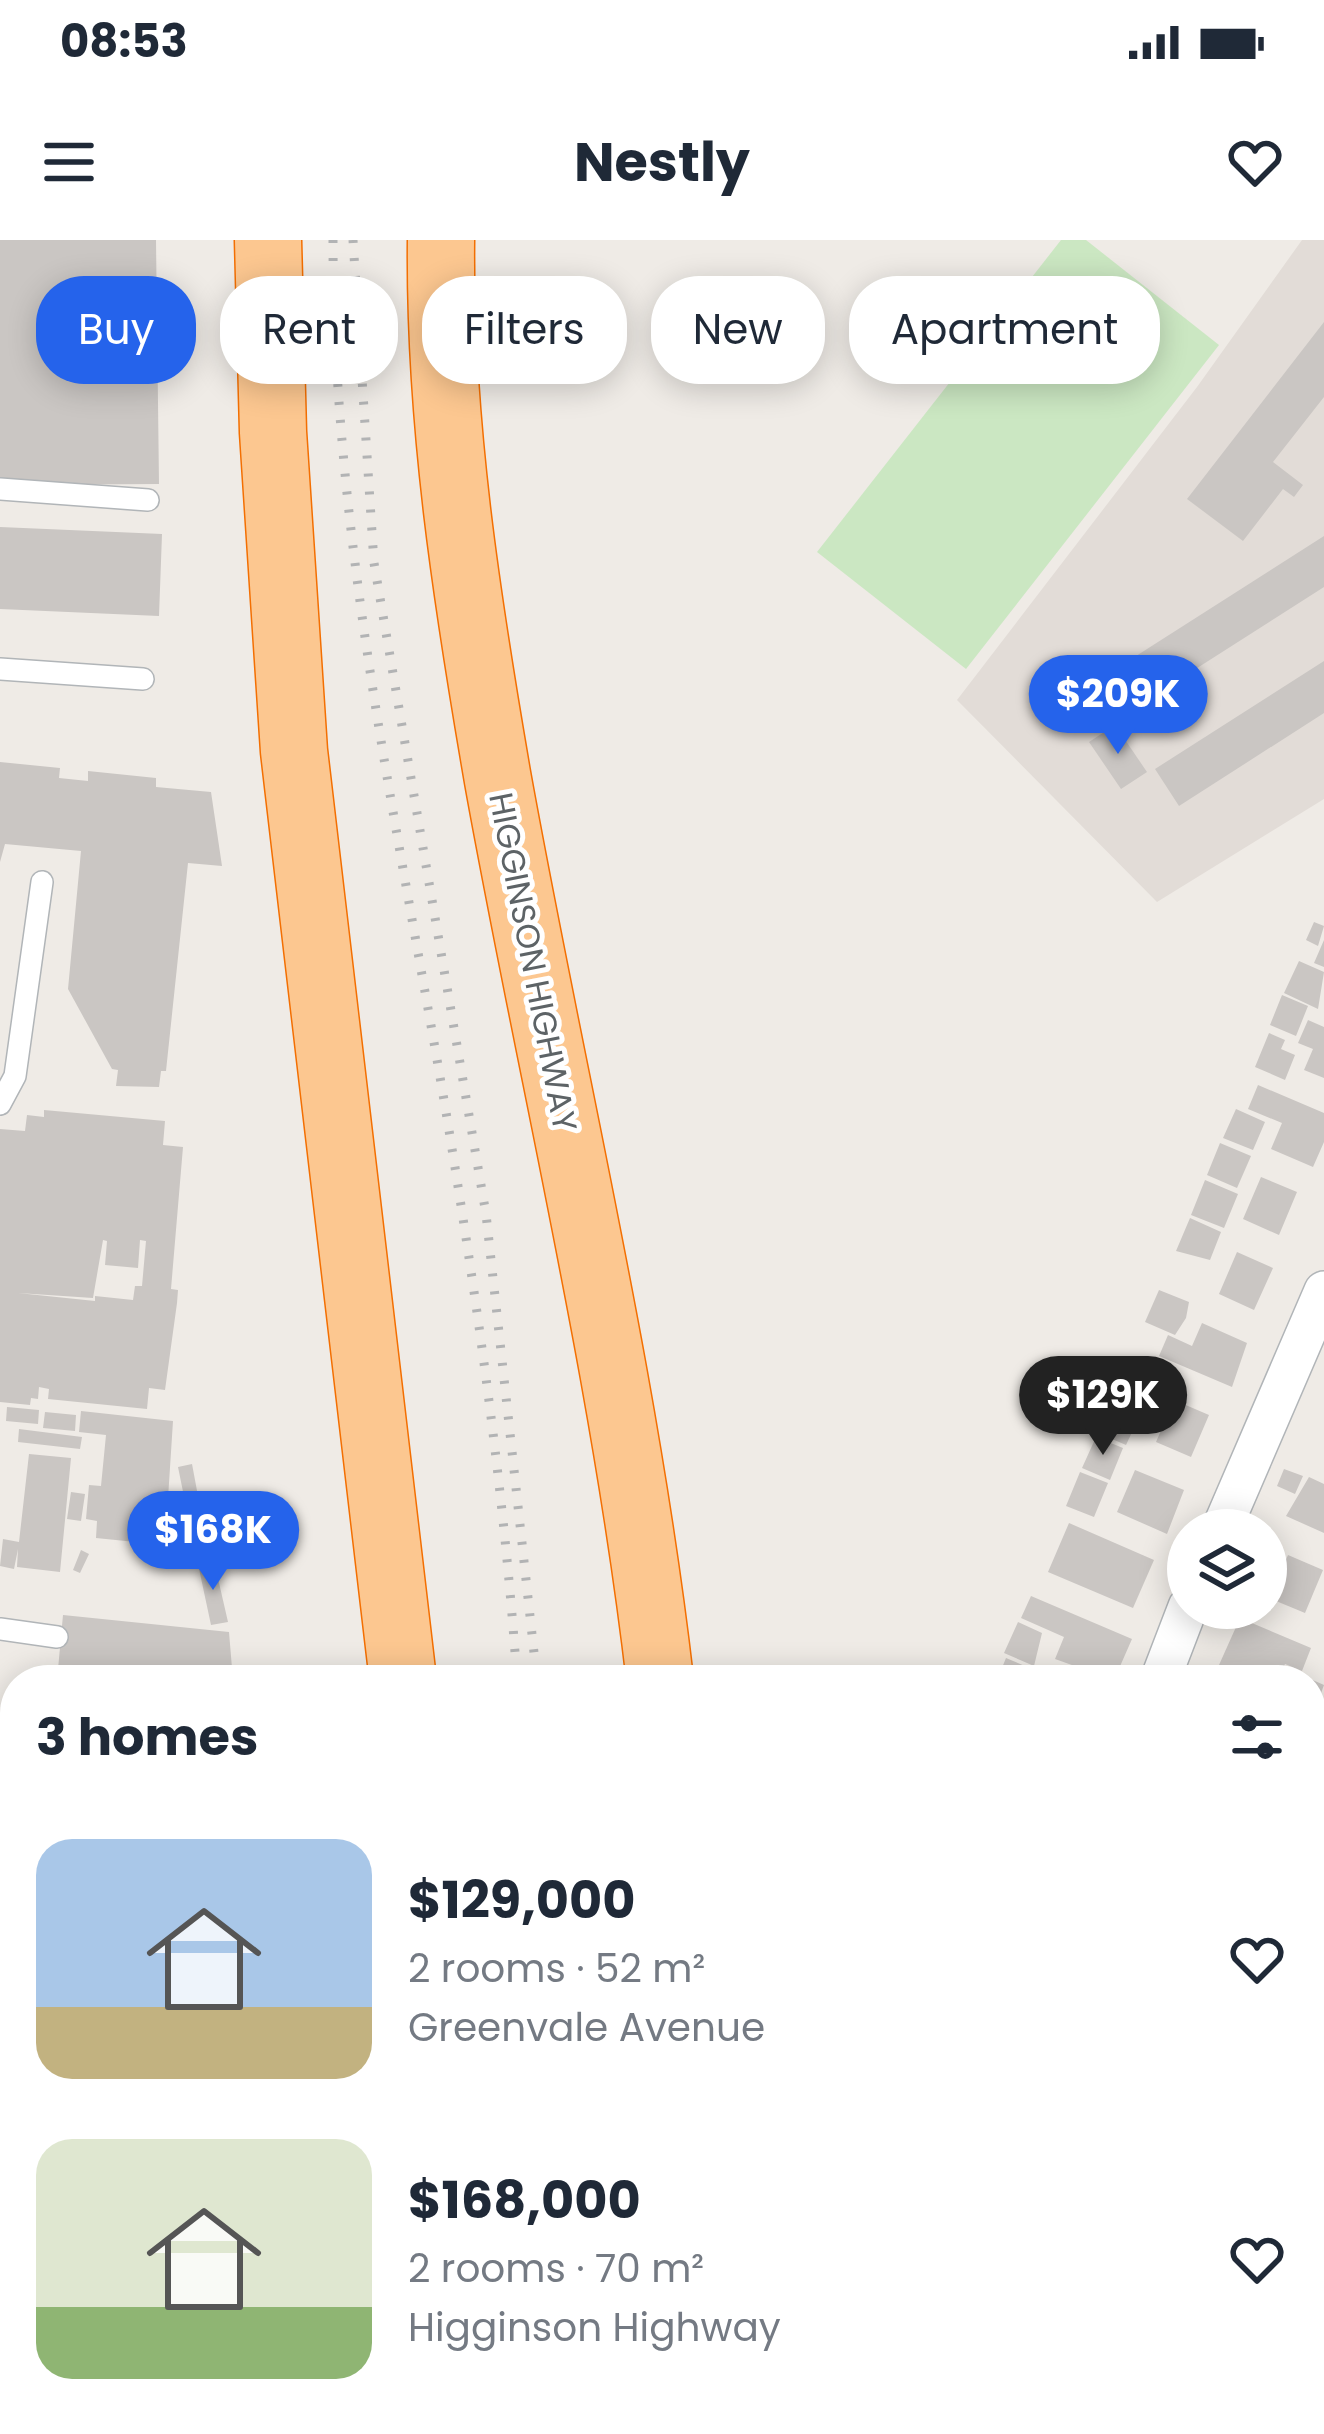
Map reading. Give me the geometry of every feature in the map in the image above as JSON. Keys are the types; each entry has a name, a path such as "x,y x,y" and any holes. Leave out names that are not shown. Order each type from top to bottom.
{"highway":[{"path":"268,240 274,433 294,751 402,1665"},
{"name":"HIGGINSON HIGHWAY","path":"441,240 448,436 478,666 616,1402 658,1665"}],"street":[{"path":"1230,1509 1324,1291"},
{"path":"1166,1665 1180,1629"}],"lane":[{"path":"0,489 148,500"},
{"path":"0,669 143,679"},
{"path":"0,1104 15,1076 42,882"},
{"path":"0,1629 57,1637"}],"shaded area":[{"path":"1302,240 1324,240 1324,799 1157,902 957,700 1197,387"}],"green space":[{"path":"1061,240 1086,240 1132,276 1033,276"},
{"path":"1160,298 1219,345 966,669 817,552 948,384 1160,384"}],"building":[{"path":"0,240 156,240 156,276 36,276 36,384 158,384 159,484 0,485"},
{"path":"1324,322 1324,397 1273,462 1303,485 1294,497 1283,489 1243,541 1187,499"},
{"path":"0,527 162,534 159,616 0,609"},
{"path":"1324,536 1324,587 1122,716 1100,679"},
{"path":"1324,661 1324,713 1179,806 1155,769"},
{"path":"1115,725 1147,772 1121,789 1089,742"},
{"path":"0,762 60,768 59,778 88,781 88,771 156,778 156,787 211,792 222,866 188,863 166,1071 161,1071 159,1087 116,1086 118,1070 112,1069 68,989 81,851 5,844 0,862"},
{"path":"1314,922 1324,926 1318,946 1306,940"},
{"path":"1324,940 1324,967 1314,963"},
{"path":"1299,961 1324,972 1318,1009 1284,993"},
{"path":"1282,995 1308,1006 1296,1036 1270,1025"},
{"path":"1308,1020 1324,1027 1324,1078 1304,1070 1313,1049 1298,1043"},
{"path":"1269,1033 1285,1040 1281,1049 1295,1055 1285,1080 1255,1067"},
{"path":"1258,1085 1324,1113 1324,1142 1313,1167 1271,1149 1282,1123 1248,1109"},
{"path":"1236,1109 1265,1122 1253,1150 1223,1138"},
{"path":"44,1110 165,1121 163,1145 183,1147 171,1289 178,1290 177,1303 165,1390 149,1388 147,1409 48,1399 49,1389 39,1387 38,1399 31,1398 30,1405 0,1402 0,1129 25,1131 27,1115 44,1117","holes":["103,1240 107,1241 105,1265 138,1268 140,1240 146,1241 142,1286 135,1286 133,1300 95,1296 95,1301 18,1293 93,1298"]},
{"path":"1220,1143 1251,1156 1237,1188 1207,1175"},
{"path":"1261,1177 1297,1192 1279,1235 1243,1219"},
{"path":"1205,1180 1238,1194 1224,1228 1191,1215"},
{"path":"1190,1218 1221,1232 1210,1260 1176,1251"},
{"path":"1237,1252 1273,1268 1254,1310 1219,1294"},
{"path":"1159,1290 1189,1302 1175,1335 1145,1322"},
{"path":"1202,1323 1247,1343 1232,1387 1159,1356 1168,1335 1192,1346"},
{"path":"1128,1363 1158,1376 1145,1407 1115,1393"},
{"path":"1112,1400 1141,1413 1126,1445 1098,1433"},
{"path":"1174,1400 1209,1415 1191,1457 1156,1442"},
{"path":"7,1407 39,1410 38,1424 6,1421"},
{"path":"81,1411 173,1421 165,1545 96,1538 97,1521 86,1519 89,1485 101,1486 106,1435 79,1432"},
{"path":"45,1412 76,1415 75,1431 43,1428"},
{"path":"19,1429 82,1437 80,1449 18,1442"},
{"path":"1096,1437 1123,1448 1110,1480 1082,1468"},
{"path":"29,1454 71,1458 60,1572 17,1567 18,1549 14,1569 0,1566 3,1539 19,1542"},
{"path":"192,1464 204,1528 191,1531 178,1467"},
{"path":"1284,1469 1303,1476 1295,1494 1277,1486"},
{"path":"1135,1470 1184,1490 1177,1509 1167,1509 1167,1534 1117,1512"},
{"path":"1080,1472 1108,1483 1094,1517 1066,1506"},
{"path":"1309,1477 1324,1484 1324,1533 1287,1514"},
{"path":"71,1492 85,1494 81,1521 67,1519"},
{"path":"1069,1523 1154,1560 1133,1608 1048,1572"},
{"path":"81,1550 89,1554 80,1573 73,1570"},
{"path":"1287,1557 1323,1570 1305,1613 1287,1606"},
{"path":"214,1561 228,1622 211,1625 198,1564"},
{"path":"1031,1596 1132,1639 1121,1665 1072,1665 1055,1659 1064,1637 1021,1618"},
{"path":"63,1615 229,1632 232,1665 58,1665"},
{"path":"1018,1622 1042,1633 1034,1665 1004,1653"},
{"path":"1235,1629 1266,1629 1311,1648 1304,1665 1219,1665"}],"railway":[{"path":"333,240 336,351 356,570 479,1324 516,1665"},
{"path":"353,240 374,563 486,1214 535,1665"}]}
